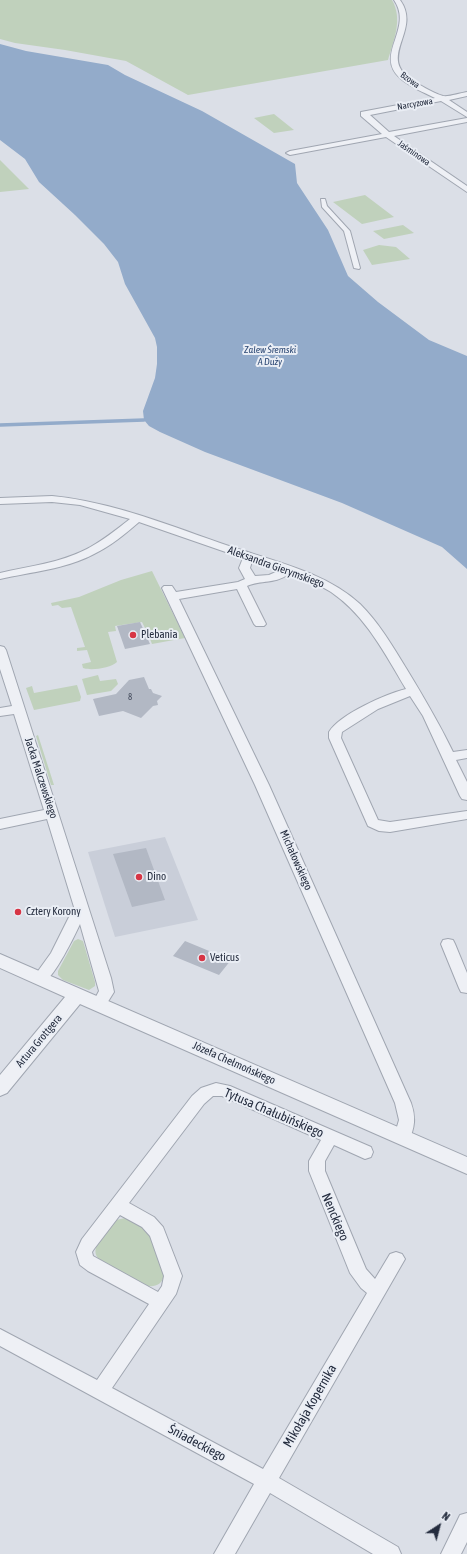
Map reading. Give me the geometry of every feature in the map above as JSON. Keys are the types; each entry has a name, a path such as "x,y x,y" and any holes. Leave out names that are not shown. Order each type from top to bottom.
{"street":[{"name":"Bzowa","path":"397,0 402,7 404,18 396,52 395,68 407,80 442,99 467,115"},
{"name":"Narcyzowa","path":"364,114 467,94"},
{"name":"Jaśminowa","path":"364,114 388,135 467,190"},
{"path":"290,152 467,120"},
{"path":"323,200 324,206 348,231 357,268"},
{"name":"Aleksandra Gierymskiego","path":"0,501 40,499 64,500 100,506 287,569 326,584 349,600 375,630 429,716 467,796"},
{"path":"0,576 62,562 80,556 104,544 138,518"},
{"path":"250,557 245,562 244,568 247,576 252,580"},
{"path":"260,624 241,584 252,580 275,577 287,569"},
{"name":"Michałowskiego","path":"241,584 170,592 268,799 403,1103 408,1120 402,1137"},
{"name":"Jacka Malczewskiego","path":"0,650 106,984 106,995 99,1004"},
{"path":"413,691 380,703 338,729 335,732 335,738 373,823 379,826 390,827 467,816"},
{"path":"0,712 18,709"},
{"path":"449,757 467,754"},
{"path":"0,824 52,813"},
{"path":"40,978 56,956 82,906"},
{"path":"448,944 467,989"},
{"name":"Józefa Chełmońskiego","path":"0,961 467,1166"},
{"name":"Artura Grottgera","path":"0,1088 77,995"},
{"name":"Tytusa Chałubińskiego","path":"161,1302 94,1266 86,1260 84,1252 117,1205 198,1100 209,1091 219,1090 230,1092 364,1152"},
{"name":"Nenckiego","path":"330,1138 317,1161 317,1171 359,1272 367,1283 377,1290"},
{"path":"100,1391 172,1285 173,1276 158,1232 148,1222 117,1205"},
{"name":"Mikołaja Kopernika","path":"224,1554 396,1259"},
{"name":"Śniadeckiego","path":"0,1337 267,1481 391,1554"},
{"path":"451,1554 467,1522"}],"shaded area":[{"path":"165,837 198,920 115,937 88,852"}],"green space":[{"path":"0,0 392,0 397,15 397,22 395,37 388,60 188,95 126,61 15,43 0,39"},
{"path":"274,114 294,130 274,133 254,118"},
{"path":"0,160 29,189 0,192"},
{"path":"365,195 394,217 362,224 333,202"},
{"path":"403,225 414,233 384,239 373,231"},
{"path":"379,245 396,247 410,259 372,265 363,250"},
{"path":"152,571 185,638 152,644 150,639 153,638 149,627 145,628 142,622 115,626 116,631 108,632 117,662 110,666 101,668 83,668 82,664 91,662 87,650 77,651 77,648 85,647 71,607 62,608 58,605 52,606 51,603 79,597 121,580"},
{"path":"98,675 100,681 116,679 118,684 111,691 87,695 82,679"},
{"path":"77,685 81,697 80,701 34,710 26,688 32,686 34,693"},
{"path":"38,735 54,785 51,785 36,736"},
{"path":"78,939 83,941 95,982 95,986 89,990 63,980 58,975 58,971 74,941"},
{"path":"125,1218 143,1226 149,1231 164,1276 162,1281 154,1286 148,1286 101,1261 97,1256 95,1251 100,1240 116,1220"}],"water":[{"name":"Zalew Śremski A Duży","path":"0,44 26,51 108,65 125,75 202,111 295,164 297,183 328,230 348,276 378,302 429,340 467,356 467,569 442,547 342,503 205,452 149,426 144,420 143,411 155,378 157,347 155,338 125,284 118,262 104,244 39,182 25,159 0,140"}],"building":[{"name":"Plebania","path":"140,622 150,644 125,649 117,626"},
{"path":"144,677 149,689 151,689 153,693 162,696 157,701 158,705 153,706 141,718 123,711 99,716 93,699 116,694 129,680"},
{"name":"Dino","path":"146,848 165,900 132,907 113,854"},
{"name":"Veticus","path":"185,941 231,960 219,975 173,956"}],"waterway":[{"path":"0,425 144,420"}],"place":[{"name":"Plebania","path":"133,635"},
{"name":"Dino","path":"139,877"},
{"name":"Cztery Korony","path":"18,912"},
{"name":"Veticus","path":"202,958"}]}
